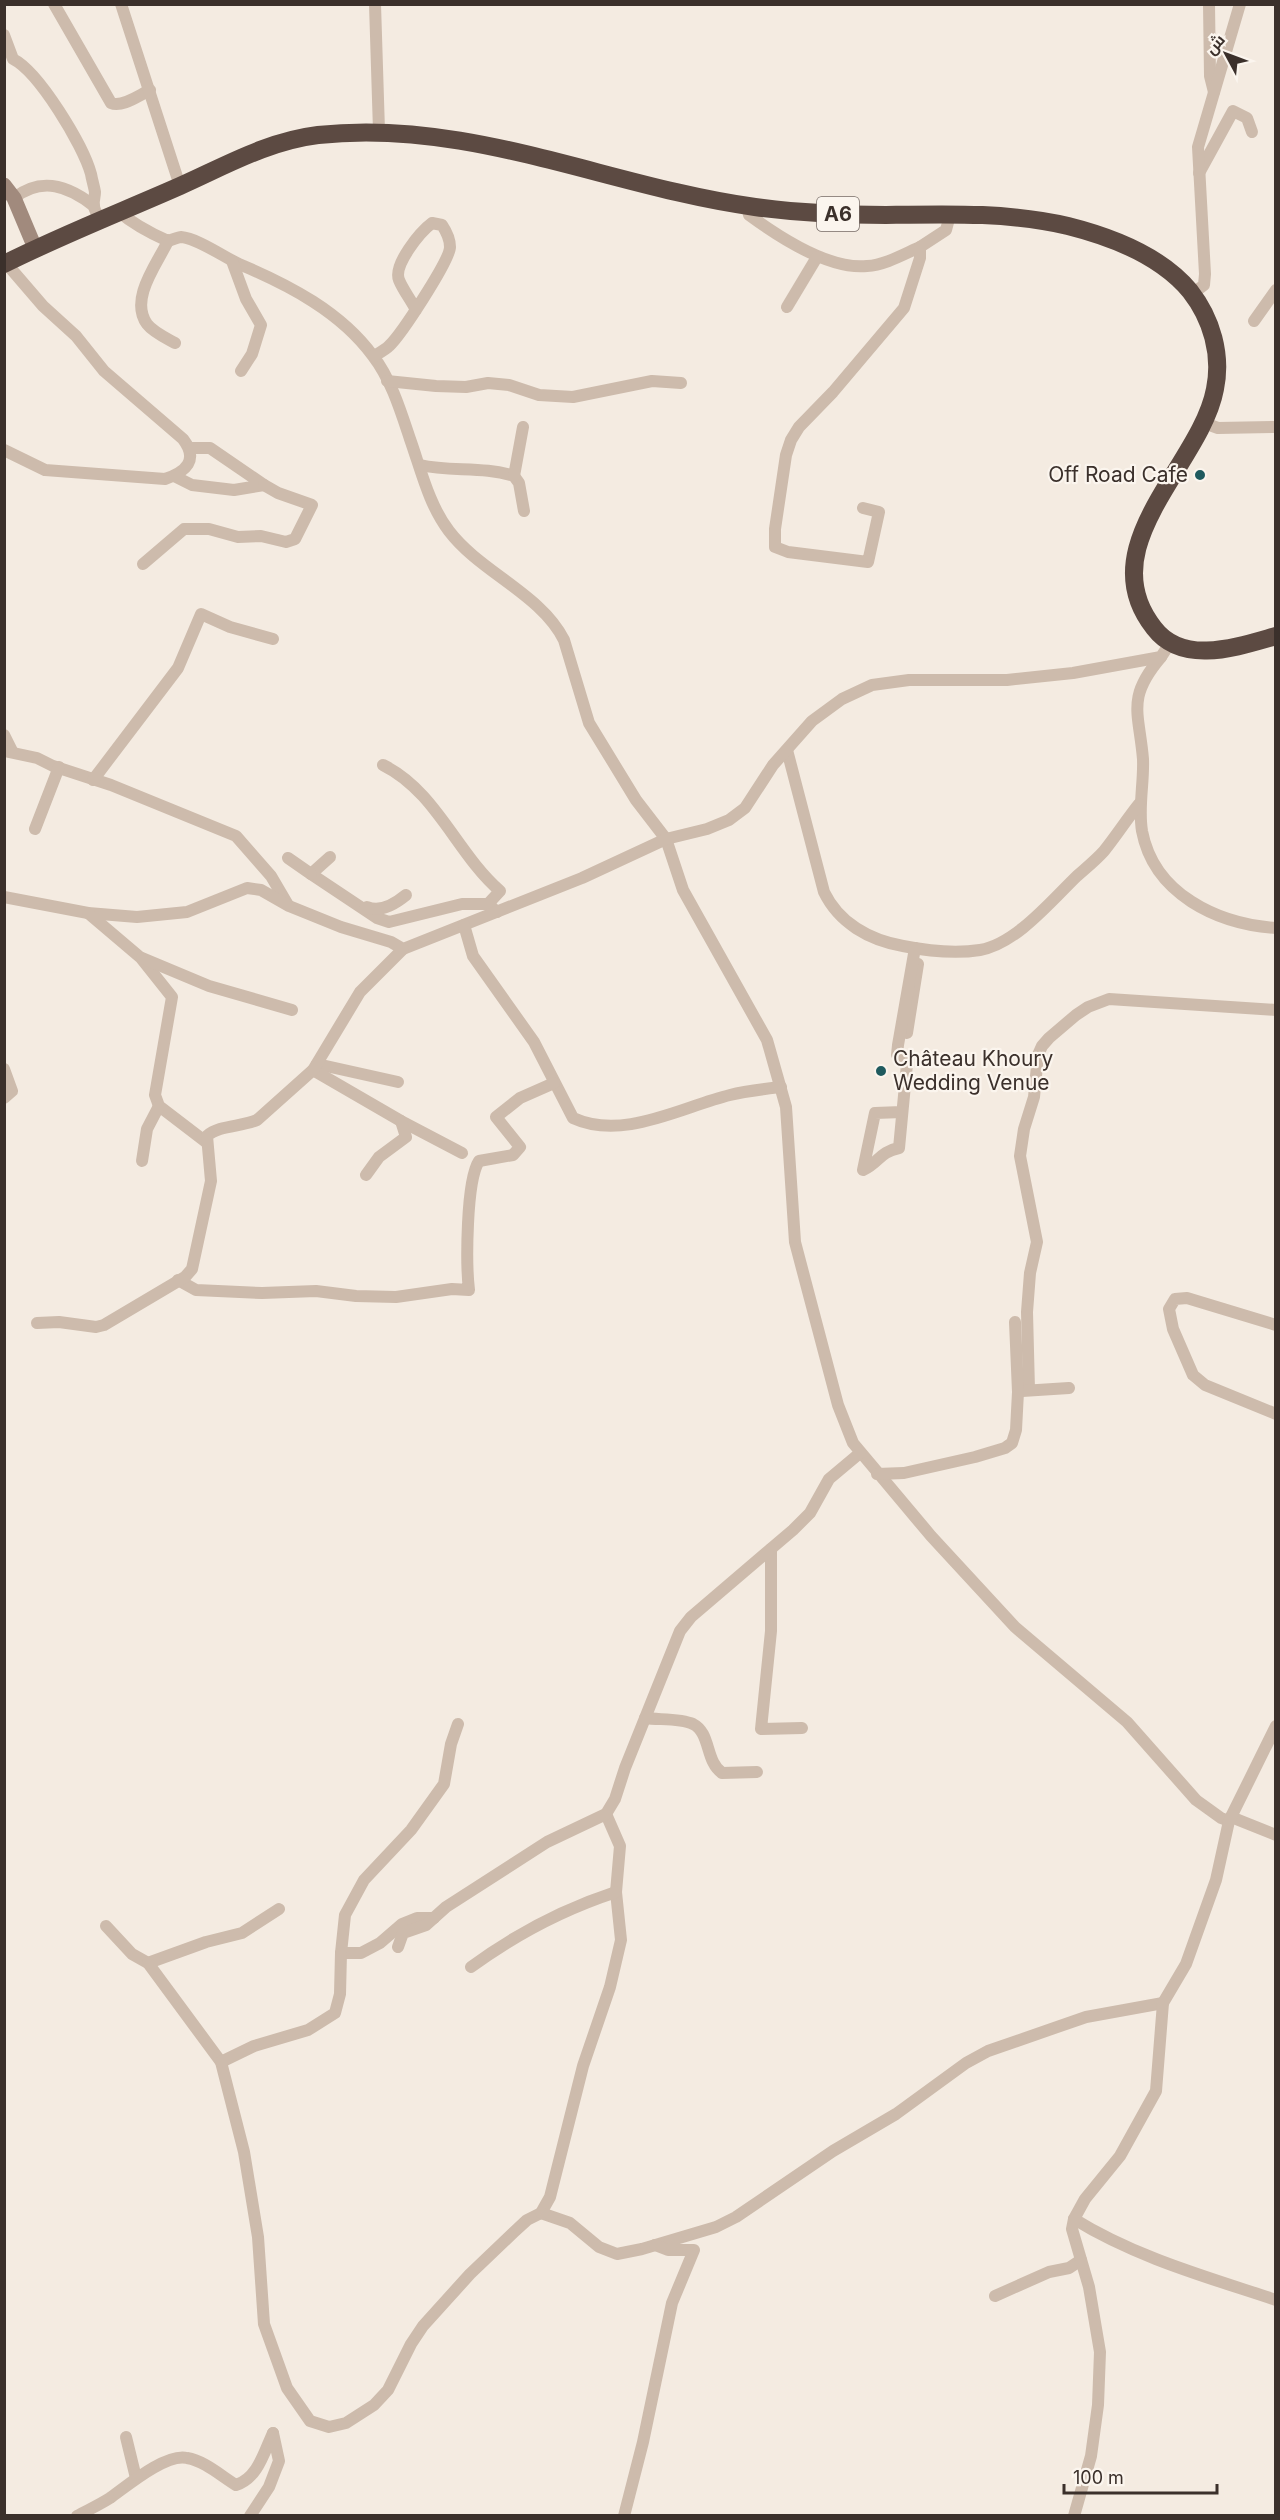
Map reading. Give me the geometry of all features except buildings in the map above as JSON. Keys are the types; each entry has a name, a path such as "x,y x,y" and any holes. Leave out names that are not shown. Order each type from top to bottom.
{"highway":[{"name":"A6","path":"5,263 97,212 118,211 180,186 238,158 291,140 379,131 445,137 516,151 747,206 837,214 951,215 1031,219 1090,232 1160,264 1192,294 1210,325 1216,344 1218,364 1213,401 1204,423 1154,505 1137,554 1136,585 1140,602 1166,650"},
{"path":"1166,650 1202,651 1249,644 1275,636"}],"street":[{"path":"54,4 111,103 121,104 150,90"},
{"path":"121,4 180,186"},
{"path":"375,4 379,131"},
{"path":"1209,4 1210,76 1214,92"},
{"path":"1192,294 1204,285 1205,274 1198,147 1240,4"},
{"path":"4,35 9,61 21,63 34,76 57,108 75,141 90,171 97,212"},
{"path":"1199,173 1233,111 1247,118 1252,132"},
{"path":"4,185 14,198 34,248"},
{"path":"14,198 25,189 43,185 63,187 79,194 97,212"},
{"path":"747,206 749,215 817,257 867,267 920,247 946,230 951,215"},
{"path":"118,211 129,222 168,241 181,237 197,242 312,300 349,328 374,356 387,381 436,513 466,550 524,596 559,629 589,723 636,800 666,839 683,890 767,1040 786,1107 795,1242 838,1405 848,1432 860,1453 931,1536 1015,1627 1127,1722 1196,1800 1221,1818 1275,1835"},
{"path":"374,356 389,346 416,310 444,264 451,248 448,235 442,225 432,223 424,229 399,270 399,280 416,310"},
{"path":"168,241 145,285 140,302 146,323 175,343"},
{"path":"863,507 879,512 868,562 788,552 775,547 776,519 786,456 791,440 799,427 833,392 904,308 920,258 920,247"},
{"path":"787,307 817,257"},
{"path":"232,261 246,299 261,326 252,354 241,371"},
{"path":"4,450 45,470 165,479 174,476 188,465 191,457 191,448 183,439 104,370 76,336 44,306 5,263"},
{"path":"1254,321 1275,290"},
{"path":"387,381 466,387 488,383 509,385 539,395 573,397 652,381 681,383"},
{"path":"1204,423 1218,428 1275,428"},
{"path":"514,476 523,427"},
{"path":"142,564 184,529 209,529 238,537 261,536 286,542 295,538 312,505 278,493 210,448 191,448"},
{"path":"420,465 441,470 491,471 514,476 519,483 524,511"},
{"path":"174,476 192,485 234,490 264,485"},
{"path":"93,780 177,668 201,614 230,627 273,639"},
{"path":"37,1323 59,1322 96,1327 112,1321 185,1277 192,1269 211,1181 207,1136 211,1132 257,1120 315,1067 360,992 403,949 464,925 493,908 582,878 666,839 707,829 737,814 745,808 773,765 806,727 842,699 872,685 909,680 1007,680 1073,673 1166,650"},
{"path":"1166,650 1146,675 1137,704 1144,783 1139,804 1143,833 1152,857 1166,880 1176,891 1201,909 1223,919 1275,928"},
{"path":"4,735 8,751 111,784 236,836 271,876 289,906"},
{"path":"787,750 824,892 831,906 858,930 889,944 936,952 981,950 995,945 1019,930 1049,905 1103,852 1139,804"},
{"path":"383,765 396,771 414,787 481,874 500,891 493,908"},
{"path":"35,829 59,767"},
{"path":"311,874 330,857"},
{"path":"288,858 364,910 389,922 462,904 493,908"},
{"path":"4,897 88,913 138,917 187,912 248,888 261,890 289,906 341,927 391,942 403,949"},
{"path":"364,910 367,907 383,908 406,896"},
{"path":"88,913 141,957 172,997 155,1095 159,1106 206,1142"},
{"path":"464,925 472,956 520,1019 573,1118 603,1126 623,1125 731,1095 781,1087"},
{"path":"902,1112 875,1113 863,1170 873,1165 885,1151 899,1148 907,1064 897,1055 897,1045 915,948"},
{"path":"906,1036 918,959 936,952"},
{"path":"141,957 218,989 292,1010"},
{"path":"877,1474 904,1473 975,1457 1005,1448 1012,1443 1015,1437 1023,1391 1030,1273 1037,1242 1021,1172 1020,1145 1034,1097 1038,1055 1042,1046 1076,1015 1109,999 1275,1010"},
{"path":"315,1067 398,1082"},
{"path":"315,1067 401,1121 462,1153"},
{"path":"4,1069 12,1091 4,1098"},
{"path":"177,1281 196,1290 262,1293 316,1291 356,1296 396,1297 452,1289 469,1290 466,1270 471,1185 476,1164 479,1161 513,1155 520,1148 496,1117 520,1098 554,1083"},
{"path":"142,1161 147,1128 159,1106"},
{"path":"366,1175 379,1157 406,1137 401,1121"},
{"path":"1275,1325 1187,1298 1175,1299 1169,1309 1173,1329 1193,1375 1205,1385 1275,1414"},
{"path":"1015,1322 1023,1391"},
{"path":"1023,1391 1069,1388"},
{"path":"398,1947 401,1936 423,1926 459,1898 547,1842 606,1814 615,1799 674,1645 686,1624 810,1513 829,1479 860,1453"},
{"path":"771,1549 771,1631 761,1729 802,1728"},
{"path":"645,1718 693,1724 702,1733 711,1763 722,1773 757,1772"},
{"path":"221,2062 254,2046 308,2030 335,2013 340,1994 345,1915 364,1880 411,1830 444,1784 451,1744 458,1724"},
{"path":"1074,2516 1091,2456 1098,2405 1100,2352 1089,2287 1072,2229 1074,2219 1085,2199 1120,2156 1156,2091 1163,2003 1186,1964 1216,1880 1230,1819 1275,1726"},
{"path":"106,1926 132,1954 148,1963 221,2062 244,2152 258,2236 264,2324 287,2388 310,2421 329,2427 346,2423 374,2405 388,2390 411,2344 423,2326 470,2274 527,2220 541,2213 550,2197 580,2076 610,1987 621,1940 615,1892 620,1846 606,1814"},
{"path":"471,1967 526,1930 592,1899 615,1892"},
{"path":"148,1963 206,1942 242,1933 279,1909"},
{"path":"341,1953 361,1953 380,1943 402,1924 417,1918 434,1918"},
{"path":"541,2213 570,2223 599,2247 612,2254 623,2254 716,2227 736,2217 832,2151 896,2114 966,2063 988,2051 1086,2017 1163,2003"},
{"path":"1074,2219 1099,2235 1124,2246 1275,2300"},
{"path":"624,2516 643,2442 672,2302 694,2250 668,2250 655,2245"},
{"path":"995,2296 1049,2272 1069,2268 1082,2260"},
{"path":"77,2516 105,2501 135,2478 174,2459 184,2457 207,2467 236,2485 244,2482 257,2469 273,2433 279,2461 269,2487 250,2516"},
{"path":"126,2437 135,2478"}],"place":[{"name":"Off Road Cafe","path":"1200,475"},
{"name":"Château Khoury Wedding Venue","path":"881,1071"}]}
